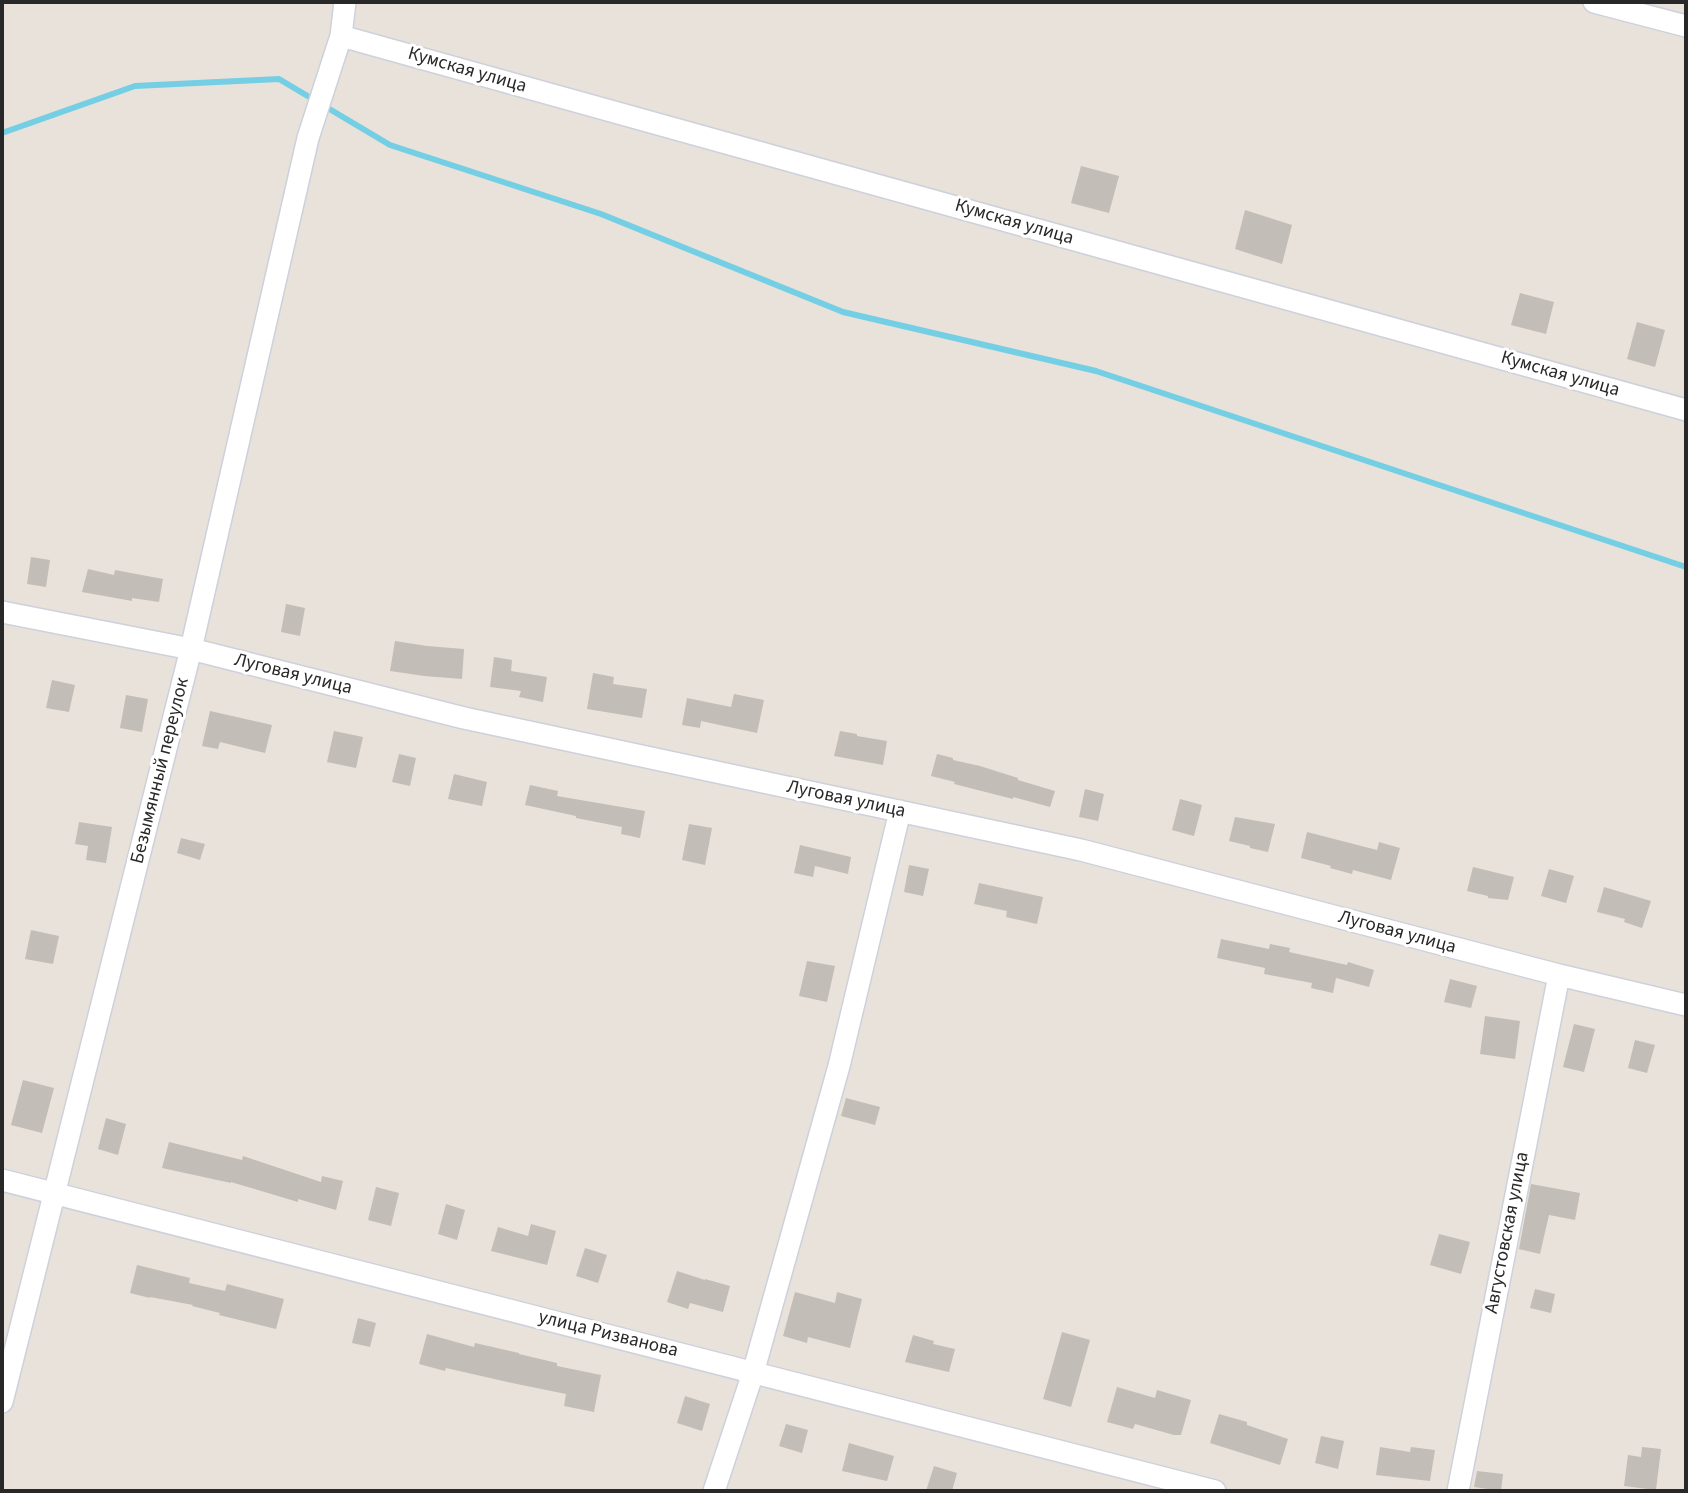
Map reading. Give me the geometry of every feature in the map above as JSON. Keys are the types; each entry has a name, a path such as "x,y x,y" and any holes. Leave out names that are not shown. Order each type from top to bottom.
{"street":[{"name":"Безымянный переулок","path":"2,1402 191,649 308,138 341,36 345,2"},
{"path":"1594,2 1686,26"},
{"name":"Кумская улица","path":"341,36 1686,410"},
{"name":"Луговая улица","path":"2,612 191,649 464,718 1081,850 1559,975 1686,1005"},
{"path":"714,1491 753,1373 839,1066 901,811"},
{"name":"Августовская улица","path":"1458,1491 1559,975"},
{"name":"улица Ризванова","path":"2,1180 1214,1491"}],"building":[{"path":"1081,166 1119,176 1109,213 1071,203"},
{"path":"1245,210 1292,225 1282,264 1235,249"},
{"path":"1520,293 1554,302 1546,334 1511,325"},
{"path":"1637,322 1665,330 1655,367 1627,359"},
{"path":"31,557 50,560 46,587 27,584"},
{"path":"88,569 114,575 115,570 163,579 159,602 132,598 132,601 82,592"},
{"path":"286,604 305,608 300,636 281,632"},
{"path":"395,641 464,649 462,679 390,671"},
{"path":"494,657 512,660 511,671 547,677 543,702 519,697 521,691 490,687"},
{"path":"593,673 614,677 613,684 647,689 642,718 587,709"},
{"path":"52,680 75,685 69,712 46,708"},
{"path":"734,694 764,700 757,733 701,721 700,728 682,725 687,698 731,707"},
{"path":"126,695 148,699 142,732 120,728"},
{"path":"210,711 272,725 265,753 220,742 218,749 202,746"},
{"path":"334,731 363,737 356,768 327,762"},
{"path":"840,731 887,741 883,765 834,756"},
{"path":"399,754 416,758 410,786 392,782"},
{"path":"937,754 1055,791 1050,807 931,776"},
{"path":"454,774 487,782 482,806 448,799"},
{"path":"530,785 558,791 557,796 645,811 640,838 621,834 622,827 525,805"},
{"path":"1085,789 1104,794 1098,821 1079,817"},
{"path":"1180,799 1202,805 1194,836 1172,830"},
{"path":"1235,817 1275,824 1268,852 1229,841"},
{"path":"79,822 112,827 106,863 86,860 88,846 75,844"},
{"path":"689,824 712,828 705,865 682,860"},
{"path":"1307,832 1377,850 1379,842 1400,848 1391,880 1353,870 1352,874 1301,858"},
{"path":"181,838 205,844 200,860 177,853"},
{"path":"800,845 851,857 848,874 815,866 813,877 794,873"},
{"path":"909,865 929,869 923,896 904,892"},
{"path":"1473,867 1514,877 1508,900 1488,898 1467,891"},
{"path":"1549,869 1574,876 1566,903 1541,896"},
{"path":"979,883 1043,897 1037,924 1006,917 1007,911 974,904"},
{"path":"1604,887 1651,901 1642,928 1624,922 1625,919 1597,912"},
{"path":"31,930 59,936 53,964 25,959"},
{"path":"1221,939 1269,949 1270,944 1290,948 1289,952 1347,965 1348,962 1374,970 1369,987 1336,978 1333,993 1311,988 1312,983 1264,974 1265,968 1217,958"},
{"path":"807,961 835,966 827,1002 799,996"},
{"path":"1450,979 1477,986 1471,1008 1444,1002"},
{"path":"1485,1016 1520,1021 1515,1059 1480,1054"},
{"path":"1574,1024 1595,1029 1584,1072 1563,1067"},
{"path":"1635,1040 1655,1045 1647,1073 1628,1068"},
{"path":"23,1080 54,1088 42,1133 11,1125"},
{"path":"846,1098 880,1107 875,1125 841,1116"},
{"path":"106,1118 126,1124 118,1155 98,1149"},
{"path":"169,1142 242,1160 243,1156 321,1182 322,1176 343,1181 336,1210 231,1182 162,1168"},
{"path":"1531,1184 1580,1193 1575,1220 1549,1215 1540,1254 1519,1249"},
{"path":"376,1187 399,1193 391,1226 368,1220"},
{"path":"446,1204 465,1210 457,1240 438,1234"},
{"path":"531,1224 556,1231 547,1265 491,1251 498,1227 528,1236"},
{"path":"1439,1234 1470,1242 1461,1274 1430,1265"},
{"path":"585,1248 607,1255 598,1283 576,1276"},
{"path":"137,1265 190,1278 189,1283 225,1291 227,1284 284,1299 276,1329 219,1315 220,1313 193,1305 130,1293"},
{"path":"677,1271 730,1286 723,1312 690,1303 688,1309 667,1302"},
{"path":"1535,1289 1555,1294 1551,1313 1530,1308"},
{"path":"795,1292 835,1303 837,1292 862,1299 850,1348 808,1337 807,1343 783,1336"},
{"path":"358,1318 376,1323 370,1347 352,1343"},
{"path":"1062,1332 1090,1340 1071,1407 1043,1399"},
{"path":"427,1334 474,1347 475,1343 519,1353 557,1363 557,1366 601,1375 594,1412 564,1406 566,1394 419,1364"},
{"path":"913,1335 934,1341 933,1344 955,1349 949,1372 905,1362"},
{"path":"1117,1387 1155,1398 1157,1390 1191,1400 1181,1435 1135,1424 1133,1429 1107,1422"},
{"path":"685,1396 710,1404 702,1431 677,1423"},
{"path":"1219,1414 1288,1439 1280,1465 1210,1443"},
{"path":"786,1424 808,1430 802,1453 779,1446"},
{"path":"1321,1436 1344,1441 1338,1469 1315,1463"},
{"path":"849,1443 894,1456 887,1481 842,1471"},
{"path":"1380,1447 1410,1452 1411,1447 1435,1450 1430,1481 1376,1475"},
{"path":"1642,1447 1661,1449 1656,1490 1624,1486 1628,1455 1641,1457"},
{"path":"934,1466 957,1473 952,1491 926,1491"},
{"path":"1477,1471 1503,1474 1501,1491 1474,1487"}],"waterway":[{"path":"2,133 135,86 279,79 390,145 601,214 843,312 1096,371 1686,567"}]}
